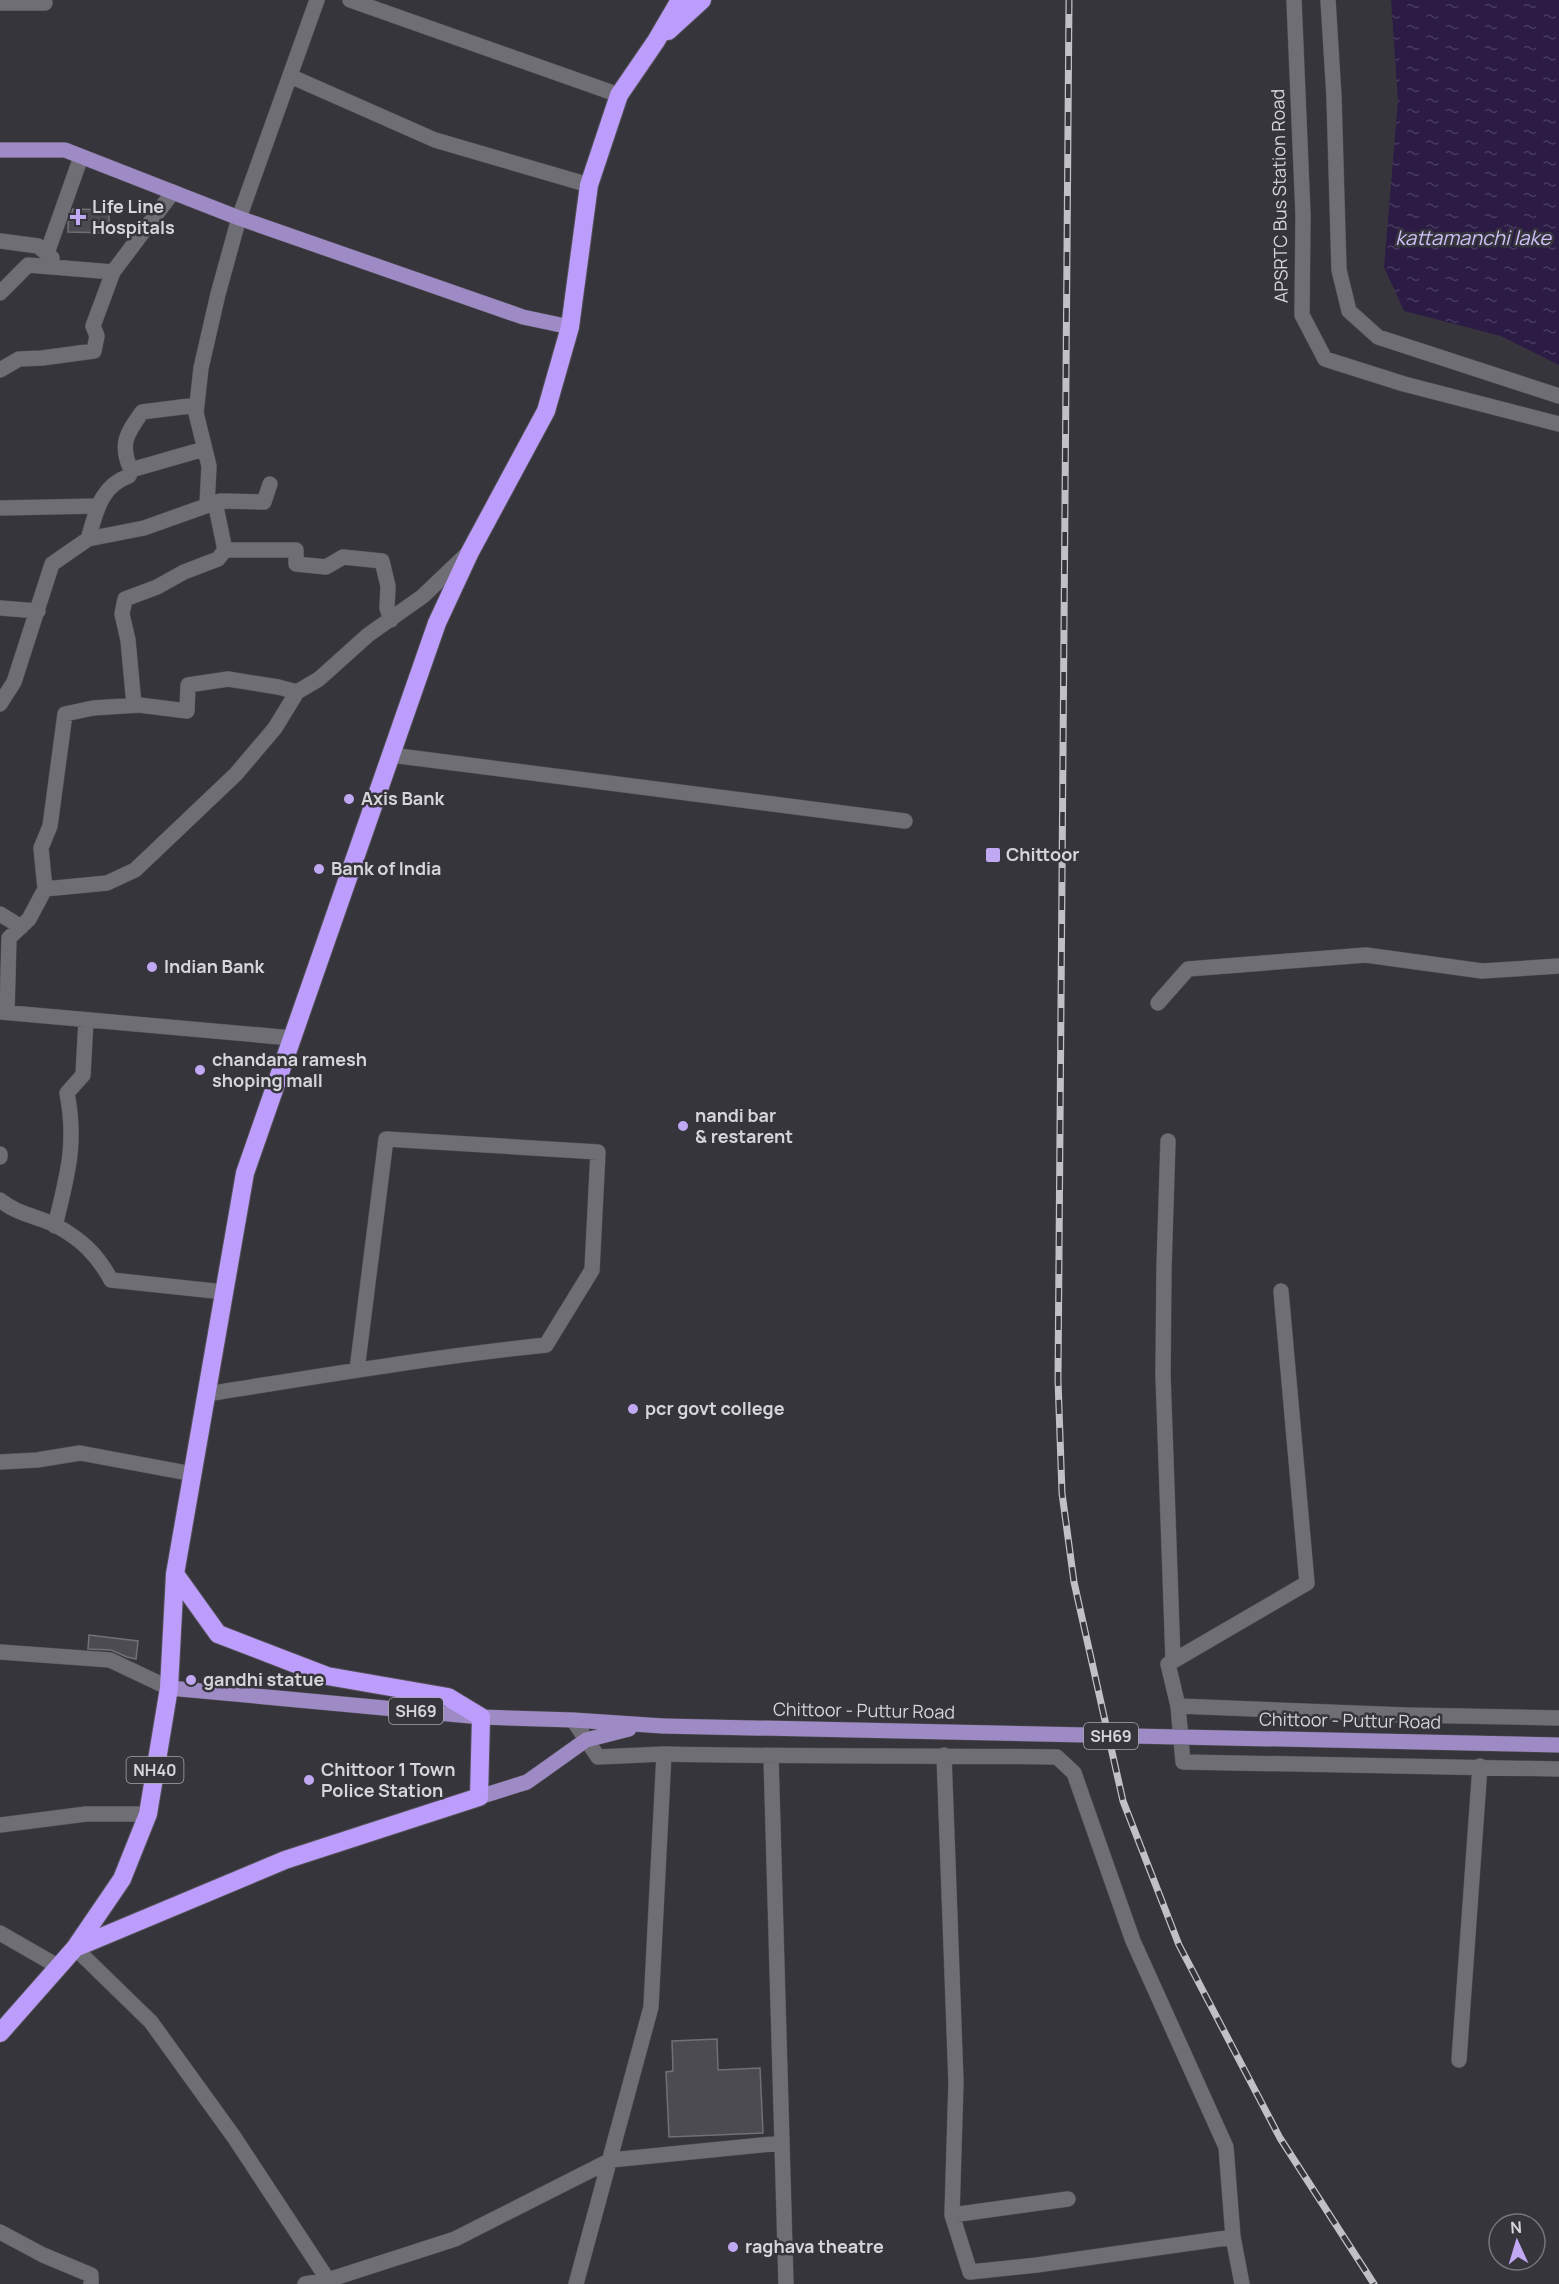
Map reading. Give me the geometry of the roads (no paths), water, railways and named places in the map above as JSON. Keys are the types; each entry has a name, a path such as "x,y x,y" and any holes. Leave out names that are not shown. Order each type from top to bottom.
{"highway":[{"name":"NH40","path":"0,2033 75,1948 122,1879 148,1814 169,1688 175,1574 245,1173 437,623 470,552 546,411 570,327 589,185 619,95 656,41 680,0"},
{"name":"NH40","path":"656,41 702,0"},
{"path":"175,1574 218,1634 327,1676 448,1697 481,1717 479,1797"},
{"name":"NH40","path":"75,1948 285,1860 479,1797"}],"main road":[{"path":"0,150 64,150 239,218 523,317 570,327"},
{"name":"Chittoor - Puttur Road","path":"169,1688 481,1717 663,1726 1559,1744"},
{"path":"479,1797 527,1782 586,1740 644,1725"}],"street":[{"path":"225,550 211,504 209,466 196,413 201,368 239,218 317,0"},
{"path":"350,0 619,95"},
{"name":"APSRTC Bus Station Road","path":"1294,0 1303,215 1302,315 1325,359 1404,384 1559,424"},
{"path":"1328,0 1334,97 1339,270 1349,311 1378,337 1559,396"},
{"path":"0,3 45,3"},
{"path":"290,76 435,140 589,185"},
{"path":"47,253 81,157"},
{"path":"0,370 19,359 94,351 97,336 93,326 113,272 173,192"},
{"path":"0,241 38,246 63,267"},
{"path":"0,293 28,265 113,272"},
{"path":"132,470 126,458 127,434 142,412 197,405"},
{"path":"88,539 103,494 117,480 129,476 132,470 204,449"},
{"path":"0,704 14,682 52,564 88,539 144,528 220,501 264,502 270,484"},
{"path":"0,508 98,506"},
{"path":"225,550 296,550 296,564 326,567 343,558 382,561 388,586 387,608 390,620"},
{"path":"134,705 128,640 122,614 125,599 158,587 184,572 218,559 225,550"},
{"path":"45,889 107,883 135,870 236,774 275,728 297,692 319,679 369,635 423,596 470,552"},
{"path":"0,608 38,611"},
{"path":"292,1038 3,1012 9,938 29,919 45,889 41,848 50,826 65,714 93,708 134,705 187,711 188,685 228,679 297,692"},
{"path":"391,755 905,821"},
{"path":"0,914 21,927"},
{"path":"1158,1003 1188,969 1366,955 1482,971 1559,966"},
{"path":"55,1226 71,1161 72,1118 67,1093 83,1075 86,1020"},
{"path":"207,1394 452,1355 546,1345 592,1270 598,1152 386,1139 357,1370"},
{"path":"1168,1141 1163,1376 1173,1659 1168,1664"},
{"path":"0,1200 12,1209 55,1226 86,1246 99,1258 111,1280 224,1292"},
{"path":"1168,1664 1307,1583 1281,1292"},
{"path":"0,1462 37,1460 80,1453 193,1474"},
{"path":"0,1652 110,1660 169,1688"},
{"path":"1168,1664 1178,1706 1183,1762 1559,1769"},
{"path":"1178,1706 1406,1715 1559,1718"},
{"path":"573,1720 598,1757 664,1754 771,1757 944,1755 1057,1757 1074,1773 1133,1941 1226,2147 1233,2237 1242,2284"},
{"path":"576,2284 651,2007 664,1754"},
{"path":"944,1755 956,2082 952,2215 970,2272 1037,2265 1233,2237"},
{"path":"771,1757 786,2284"},
{"path":"1459,2060 1480,1766"},
{"path":"0,1825 86,1814 148,1814"},
{"path":"0,1933 58,1966"},
{"path":"75,1948 151,2022 234,2137 328,2280"},
{"path":"305,2284 328,2280 455,2239 611,2160 782,2143"},
{"path":"952,2215 1068,2199"},
{"path":"0,2232 43,2255 91,2275 92,2284"}],"water":[{"name":"kattamanchi lake","path":"1391,0 1559,0 1559,365 1501,336 1404,311 1384,267 1398,101"}],"railway":[{"path":"1069,0 1058,1380 1062,1493 1074,1582 1123,1801 1179,1945 1280,2138 1374,2284"}],"place":[{"name":"Life Line Hospitals","path":"78,217"},
{"name":"Axis Bank","path":"349,799"},
{"name":"Chittoor","path":"993,855"},
{"name":"Bank of India","path":"319,869"},
{"name":"Indian Bank","path":"152,967"},
{"name":"chandana ramesh shoping mall","path":"200,1070"},
{"name":"nandi bar & restarent","path":"683,1126"},
{"name":"pcr govt college","path":"633,1409"},
{"name":"gandhi statue","path":"191,1680"},
{"name":"Chittoor 1 Town Police Station","path":"309,1780"},
{"name":"raghava theatre","path":"733,2247"}]}
